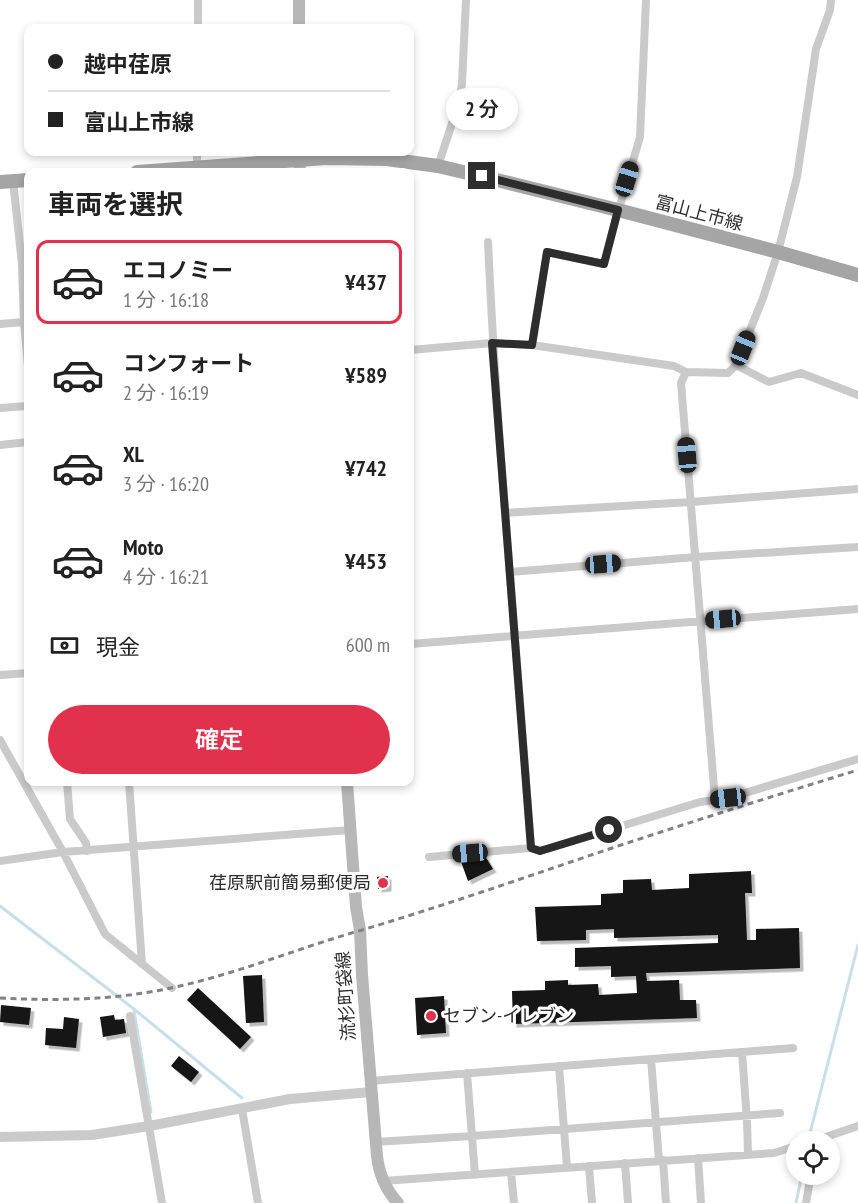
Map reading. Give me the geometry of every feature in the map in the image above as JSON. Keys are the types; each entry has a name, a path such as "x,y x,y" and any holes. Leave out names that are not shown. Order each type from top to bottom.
{"main road":[{"path":"299,0 299,24"},
{"name":"富山上市線","path":"220,168 326,158 387,159 438,166 618,210 858,275"},
{"path":"7,181 24,180"},
{"name":"流杉町袋線","path":"347,786 378,1169 388,1191 398,1203"}],"street":[{"path":"198,0 198,24"},
{"path":"438,166 460,99 466,0"},
{"path":"532,345 547,252 604,264 640,137 646,0"},
{"path":"414,350 492,343 532,345 674,366 686,372 728,373 736,365 763,298 778,252 797,177 816,49 830,10 831,0"},
{"path":"0,324 24,322 22,264 7,181"},
{"path":"488,242 492,343 531,848"},
{"path":"736,365 769,382 801,373 858,395"},
{"path":"686,372 681,383 715,800"},
{"path":"0,408 24,406"},
{"path":"0,445 24,442"},
{"path":"505,513 858,489"},
{"path":"510,572 696,557 858,548"},
{"path":"414,644 858,609"},
{"path":"0,675 24,673"},
{"path":"0,740 24,783"},
{"path":"429,857 531,848 540,851 700,802 728,798 858,759"},
{"path":"26,786 105,934 172,988"},
{"path":"67,786 70,819 86,843 87,851"},
{"path":"129,786 142,964"},
{"path":"0,861 63,852 350,830"},
{"path":"130,1016 162,1203"},
{"path":"0,1137 92,1135 290,1099 467,1073 793,1048"},
{"path":"742,1052 748,1155"},
{"path":"651,1059 666,1203"},
{"path":"559,1066 567,1167"},
{"path":"467,1073 475,1174"},
{"path":"242,1109 258,1203"},
{"path":"375,1142 780,1113"},
{"path":"840,1133 858,1126"},
{"path":"383,1181 774,1153 786,1149"},
{"path":"698,1158 701,1203"},
{"path":"625,1163 628,1203"},
{"path":"589,1166 592,1203"},
{"path":"511,1172 514,1203"},
{"path":"806,1203 810,1185"}],"building":[{"path":"485,856 493,869 468,881 460,859"},
{"path":"751,871 752,893 745,893 747,940 756,940 756,929 799,928 800,968 646,973 647,981 679,980 680,1000 696,1000 697,1018 513,1024 512,991 545,990 545,981 568,980 568,985 598,984 599,995 637,993 636,976 611,977 611,966 575,967 575,948 718,943 718,935 614,938 614,929 586,930 586,940 537,941 535,907 601,905 601,894 623,893 623,880 651,879 652,890 689,888 689,874"},
{"path":"388,876 388,888 378,889 377,877"},
{"path":"262,975 264,1022 246,1023 243,976"},
{"path":"198,988 251,1037 240,1049 187,1000"},
{"name":"セブン-イレブン","path":"444,996 446,1033 417,1035 415,998"},
{"path":"1,1005 31,1008 29,1025 0,1022"},
{"path":"114,1015 115,1020 124,1019 126,1033 103,1037 100,1017"},
{"path":"64,1017 79,1019 76,1048 45,1045 46,1028 63,1029"},
{"path":"179,1056 199,1072 191,1082 171,1066"}],"waterway":[{"path":"0,906 134,1009 242,1098"},
{"path":"811,1131 858,945"},
{"path":"134,1011 151,1112"},
{"path":"796,1203 800,1185"}],"railway":[{"path":"0,998 107,997 150,992 196,982 425,911 674,828 858,770"}],"place":[{"name":"荏原駅前簡易郵便局","path":"383,883"},
{"name":"セブン-イレブン","path":"431,1016"}],"route":[{"path":"482,176 618,210 604,264 547,252 532,345 492,343 531,848 540,851 609,830"}]}
